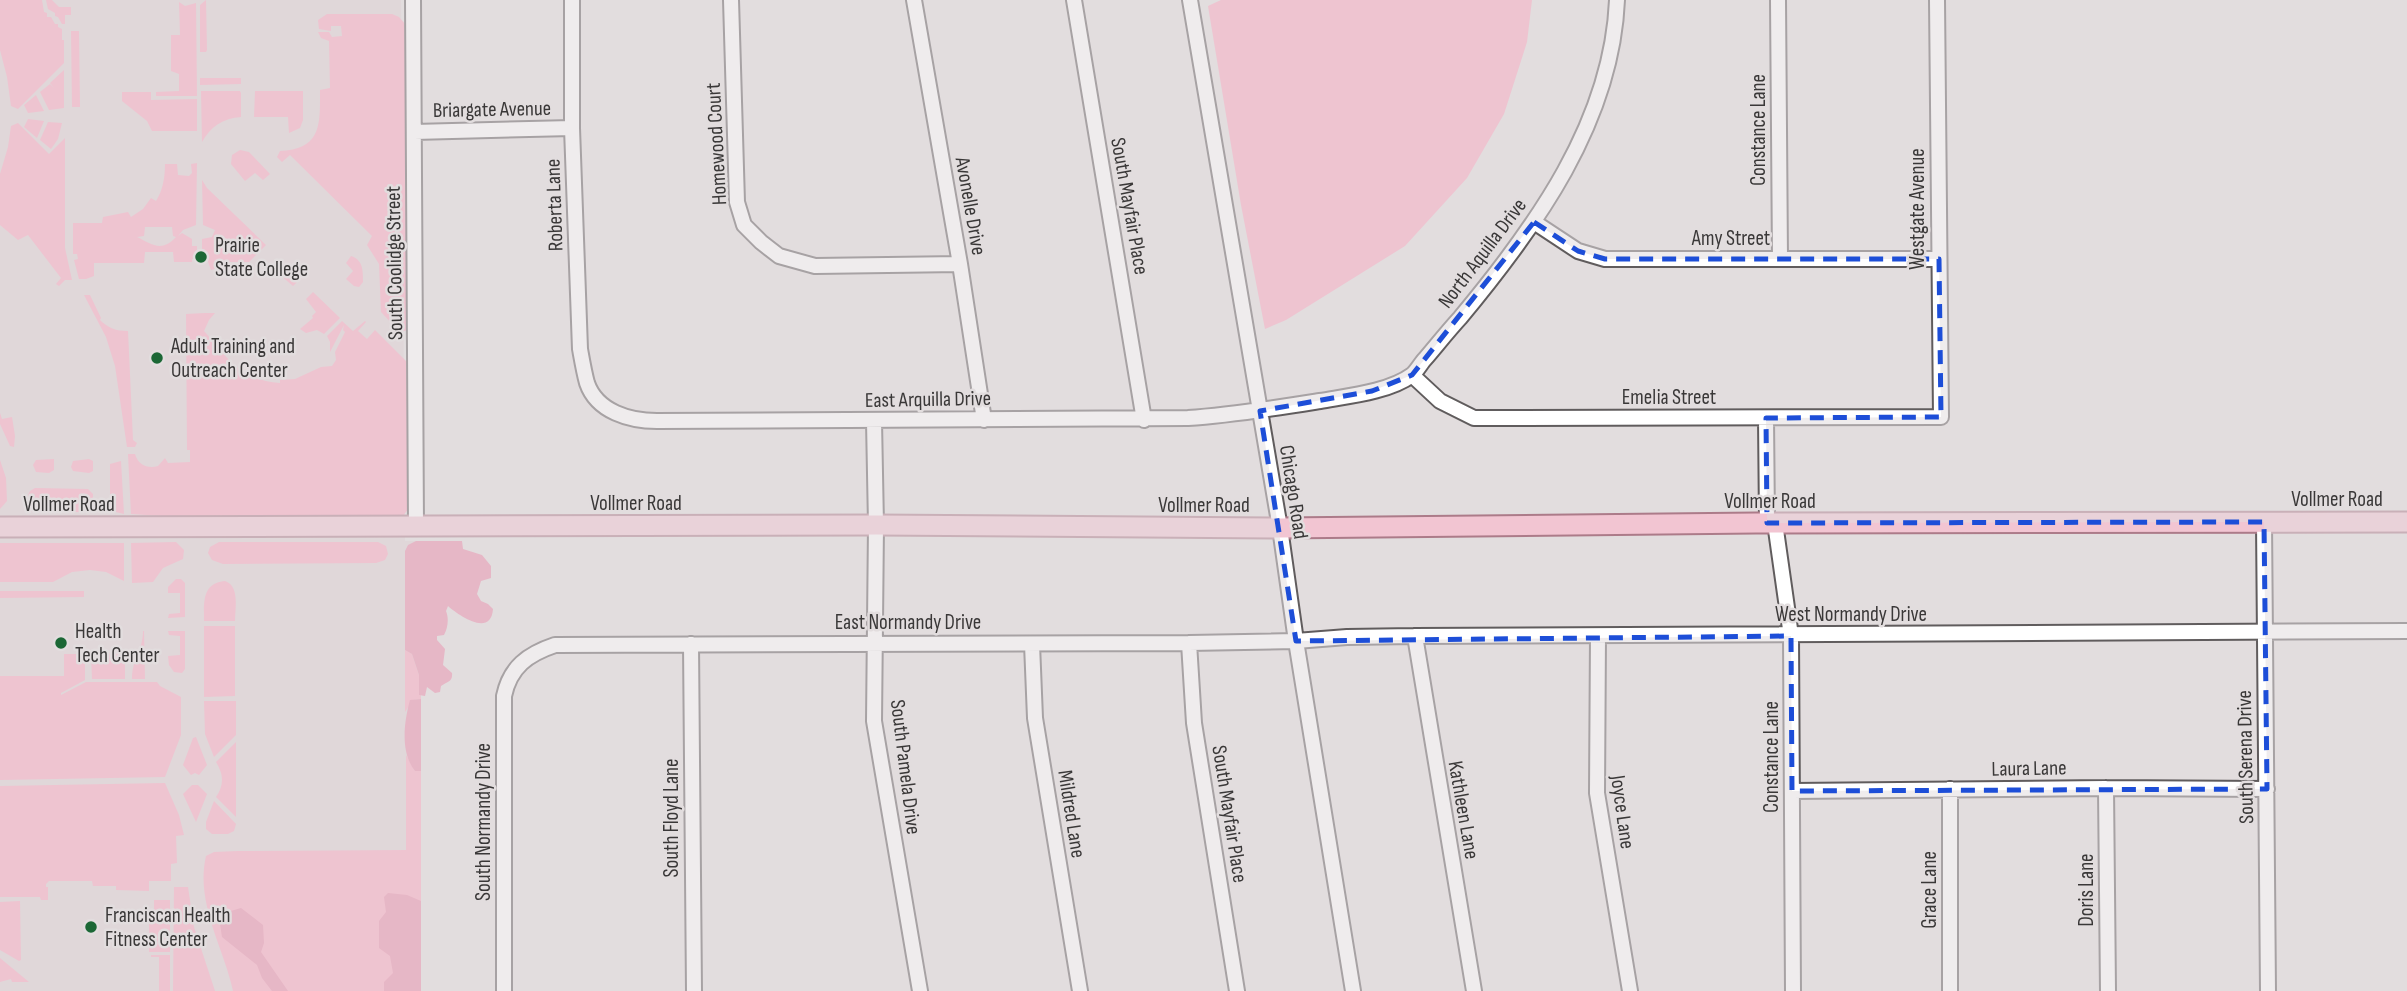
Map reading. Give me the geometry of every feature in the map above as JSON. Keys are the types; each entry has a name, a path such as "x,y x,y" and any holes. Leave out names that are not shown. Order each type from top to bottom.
{"main road":[{"name":"Vollmer Road","path":"0,527 876,525 1280,528 1771,523 2407,522"}],"street":[{"name":"South Coolidge Street","path":"413,0 416,526"},
{"name":"Roberta Lane","path":"572,0 572,128 580,349 588,385 600,403"},
{"name":"Homewood Court","path":"731,0 737,202 744,225 779,256 815,266 960,264"},
{"name":"Avonelle Drive","path":"914,0 984,420"},
{"name":"South Mayfair Place","path":"1074,0 1144,420"},
{"name":"Chicago Road","path":"1190,0 1280,528 1353,991"},
{"name":"North Aquilla Drive","path":"1260,411 1372,391 1412,375 1487,285 1534,222 1564,172 1597,101 1614,27 1617,0"},
{"name":"Constance Lane","path":"1778,0 1780,259"},
{"name":"Westgate Avenue","path":"1937,0 1941,417"},
{"name":"Briargate Avenue","path":"414,132 572,128"},
{"name":"Amy Street","path":"1534,222 1578,251 1605,259 1939,259"},
{"name":"Emelia Street","path":"1412,375 1440,401 1474,418 1941,417"},
{"name":"East Arquilla Drive","path":"600,403 618,414 644,421 1144,420 1224,416 1260,411"},
{"name":"Constance Lane","path":"1766,418 1771,523 1791,636 1793,991"},
{"name":"South Pamela Drive","path":"874,421 874,721 920,991"},
{"name":"South Serena Drive","path":"2264,522 2267,991"},
{"name":"West Normandy Drive","path":"1296,641 1415,636 2407,631"},
{"name":"Kathleen Lane","path":"1415,636 1474,991"},
{"name":"Joyce Lane","path":"1598,636 1597,793 1630,991"},
{"name":"East Normandy Drive","path":"524,660 555,645 1296,641"},
{"name":"South Mayfair Place","path":"1189,643 1194,723 1237,991"},
{"name":"South Floyd Lane","path":"691,644 694,991"},
{"name":"Mildred Lane","path":"1032,644 1035,718 1080,991"},
{"name":"South Normandy Drive","path":"505,991 503,705 506,687 515,668 524,660"},
{"name":"Doris Lane","path":"2106,788 2108,991"},
{"name":"Grace Lane","path":"1950,789 1950,991"},
{"name":"Laura Lane","path":"1792,791 2267,789"}],"highlighted area":[{"path":"1534,222 1578,251 1605,259 1939,259 1941,417 1766,418 1767,523 2264,522 2267,789 1792,791 1791,636 1296,641 1260,411 1372,391 1412,375"}],"shaded area":[{"name":"Prairie State College","path":"0,0 401,0 405,541 421,541 421,991 0,991"},
{"path":"0,0 42,0 44,12 62,29 64,40 64,63 18,109 11,106 0,50"},
{"path":"46,0 52,0 59,7 71,7 71,15 65,15 65,24 48,9"},
{"path":"206,0 207,50 200,52 200,5"},
{"path":"1221,0 1532,0 1527,42 1504,114 1467,178 1405,246 1286,320 1265,329 1208,6"},
{"path":"179,2 185,6 196,3 197,96 156,96 156,92 179,91 179,74 171,71 171,35 180,35"},
{"path":"327,14 392,14 406,25 409,327 405,331 398,330 381,312 379,264 367,245 372,236 290,155 282,162 277,157 280,151 304,145 316,132 320,114 320,90 330,88 329,41 321,38 318,32 329,32 332,37 342,36 341,26 331,26 331,31 319,29 318,20"},
{"path":"71,31 79,31 80,107 72,107"},
{"path":"64,70 64,108 49,110 40,92 50,84 54,88 50,83"},
{"path":"200,78 241,78 241,84 200,85"},
{"path":"201,91 241,93 241,117 218,124 202,142"},
{"path":"255,91 303,91 303,120 300,128 289,133 288,117 254,117"},
{"path":"122,92 151,92 151,100 197,99 197,131 152,131 147,121 122,101"},
{"path":"36,95 44,111 28,113 24,105"},
{"path":"28,119 44,121 37,138 24,127"},
{"path":"48,122 62,123 58,139 51,149 40,140"},
{"path":"18,123 49,154 65,138 65,248 72,280 65,280 59,286 56,284 61,278 28,235 18,240 0,225 0,174 11,126"},
{"path":"240,150 249,152 270,174 263,180 255,173 245,181 231,164 232,155"},
{"path":"197,163 196,225 183,230 178,236 182,233 192,239 192,246 197,246 197,259 192,259 192,262 174,262 173,252 145,252 144,263 94,263 94,276 79,279 74,260 78,259 77,254 73,254 73,223 102,223 103,217 128,212 131,217 143,209 151,198 156,201 163,183 165,164 177,164 178,175 189,176 192,173 191,164","holes":["145,227 172,227 173,236 176,237 166,245 156,246 137,237 144,236"]},
{"path":"202,180 266,245 249,262 230,262 230,270 211,270 207,259 202,258 202,239 212,237 215,230 203,225"},
{"path":"351,256 358,260 363,273 363,282 359,287 346,279 353,271 346,263"},
{"path":"283,262 300,279 293,286 279,274 284,270 280,265"},
{"path":"313,292 340,318 324,334 317,330 306,333 300,329 316,312 306,299"},
{"path":"84,295 90,295 103,323 128,331 133,440 137,443 135,447 127,447 115,366 106,337"},
{"path":"215,313 204,331 236,366 266,381 280,383 280,380 295,379 321,367 332,366 336,360 335,352 345,332 344,325 330,352 327,336 342,321 353,331 365,321 358,331 367,339 375,330 405,360 409,365 409,508 403,516 193,518 131,514 128,454 135,454 141,463 151,467 158,466 165,458 168,463 190,462 190,450 187,450 186,314"},
{"path":"0,413 2,419 12,417 14,447 10,446 0,424"},
{"path":"54,459 54,470 49,473 36,472 33,465 36,460"},
{"path":"0,460 6,478 7,501 0,509"},
{"path":"73,461 93,461 93,471 73,471"},
{"path":"121,461 124,514 116,512 110,501 110,464"},
{"path":"35,488 88,489 93,494 93,505 83,512 32,512 28,508 27,499 30,491"},
{"path":"416,541 462,541 463,549 482,555 491,566 491,578 481,581 477,594 481,601 493,609 491,618 487,622 474,622 448,606 446,629 444,635 437,636 437,640 445,649 443,665 452,673 452,678 441,686 440,692 435,693 427,687 425,696 419,695 419,675 412,654 405,650 405,551 408,545"},
{"path":"176,542 184,550 183,559 163,568 153,582 132,583 131,543"},
{"path":"219,542 378,542 386,546 388,554 385,560 376,563 223,564 212,560 208,553 210,547"},
{"path":"0,543 124,543 124,581 106,572 90,570 72,572 53,582 0,582"},
{"path":"176,579 185,583 185,617 168,618 169,614 180,613 180,593 168,593 168,587"},
{"path":"225,581 235,592 235,621 204,621 208,590 212,585"},
{"path":"0,591 84,591 84,597 0,598"},
{"path":"204,626 235,626 235,696 204,697"},
{"path":"143,631 145,679 132,679 141,644"},
{"path":"168,631 185,631 185,669 182,673 174,672 169,665 168,656 180,655 180,636 169,635"},
{"path":"405,650 412,654 419,675 421,699 413,700 405,712"},
{"path":"125,653 125,679 92,679 91,654"},
{"path":"64,654 85,654 85,680 61,695 86,682 157,682 181,697 181,735 165,777 0,780 0,676 64,676"},
{"path":"421,699 421,771 415,771 407,755 405,727 410,700"},
{"path":"204,701 236,701 236,735 214,757 205,734"},
{"path":"196,737 207,765 199,775 191,775 183,765 193,738"},
{"path":"236,742 236,817 216,797 222,780 216,762"},
{"path":"406,755 415,771 421,771 421,991 233,991 207,908 204,891 206,856 214,852 238,851 406,850"},
{"path":"165,783 179,815 184,835 176,836 177,863 171,864 171,881 149,881 149,891 93,886 92,881 49,881 46,884 48,900 41,900 40,897 0,897 0,786"},
{"path":"192,785 198,785 207,794 196,822 183,794"},
{"path":"214,801 236,824 234,831 228,834 212,834 206,829"},
{"path":"174,887 188,887 194,927 215,991 173,991"},
{"path":"388,893 407,895 421,901 421,991 384,991 384,982 393,973 390,956 379,948 379,921 386,912 384,897"},
{"path":"154,900 170,900 170,952 149,952 149,914 154,913"},
{"path":"20,901 19,961 0,950 0,902"},
{"path":"241,908 263,925 264,943 261,952 288,991 272,991 262,978 257,965 222,937 220,924 224,913"},
{"path":"151,955 170,955 170,991 159,991 159,957"},
{"path":"0,958 29,982 12,982 11,979 0,982"}],"place":[{"name":"Prairie State College","path":"201,257"},
{"name":"Adult Training and Outreach Center","path":"157,358"},
{"name":"Health Tech Center","path":"61,643"},
{"name":"Franciscan Health Fitness Center","path":"91,927"}]}
